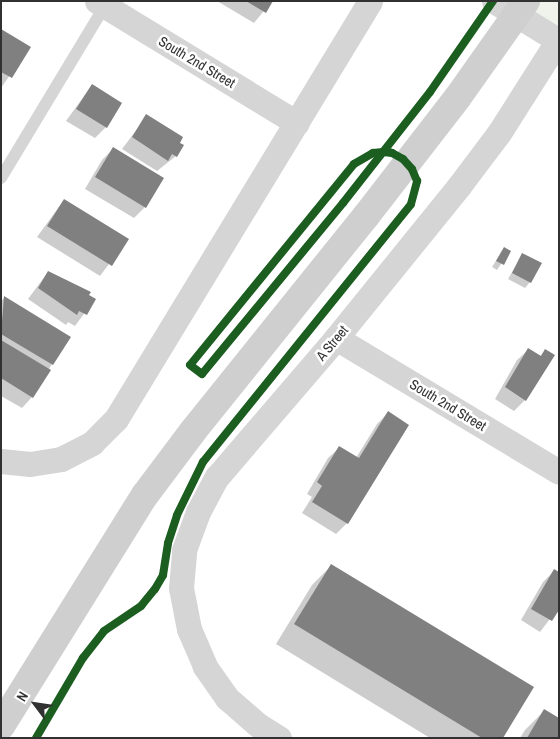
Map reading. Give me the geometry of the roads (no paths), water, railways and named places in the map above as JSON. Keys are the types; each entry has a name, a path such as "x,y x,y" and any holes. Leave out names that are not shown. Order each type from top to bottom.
{"main road":[{"path":"1,726 77,602 171,459 366,216 458,97 526,1"}],"street":[{"path":"1,461 42,463 61,459 84,448 116,419 370,1"},
{"path":"494,1 558,41"},
{"name":"South 2nd Street","path":"103,3 297,123"},
{"name":"A Street","path":"278,738 258,725 227,698 206,666 189,629 181,588 184,550 198,512 218,477 336,338 464,179 558,41"},
{"name":"South 2nd Street","path":"336,338 559,472"}],"lane":[{"path":"1,178 103,3"}]}
